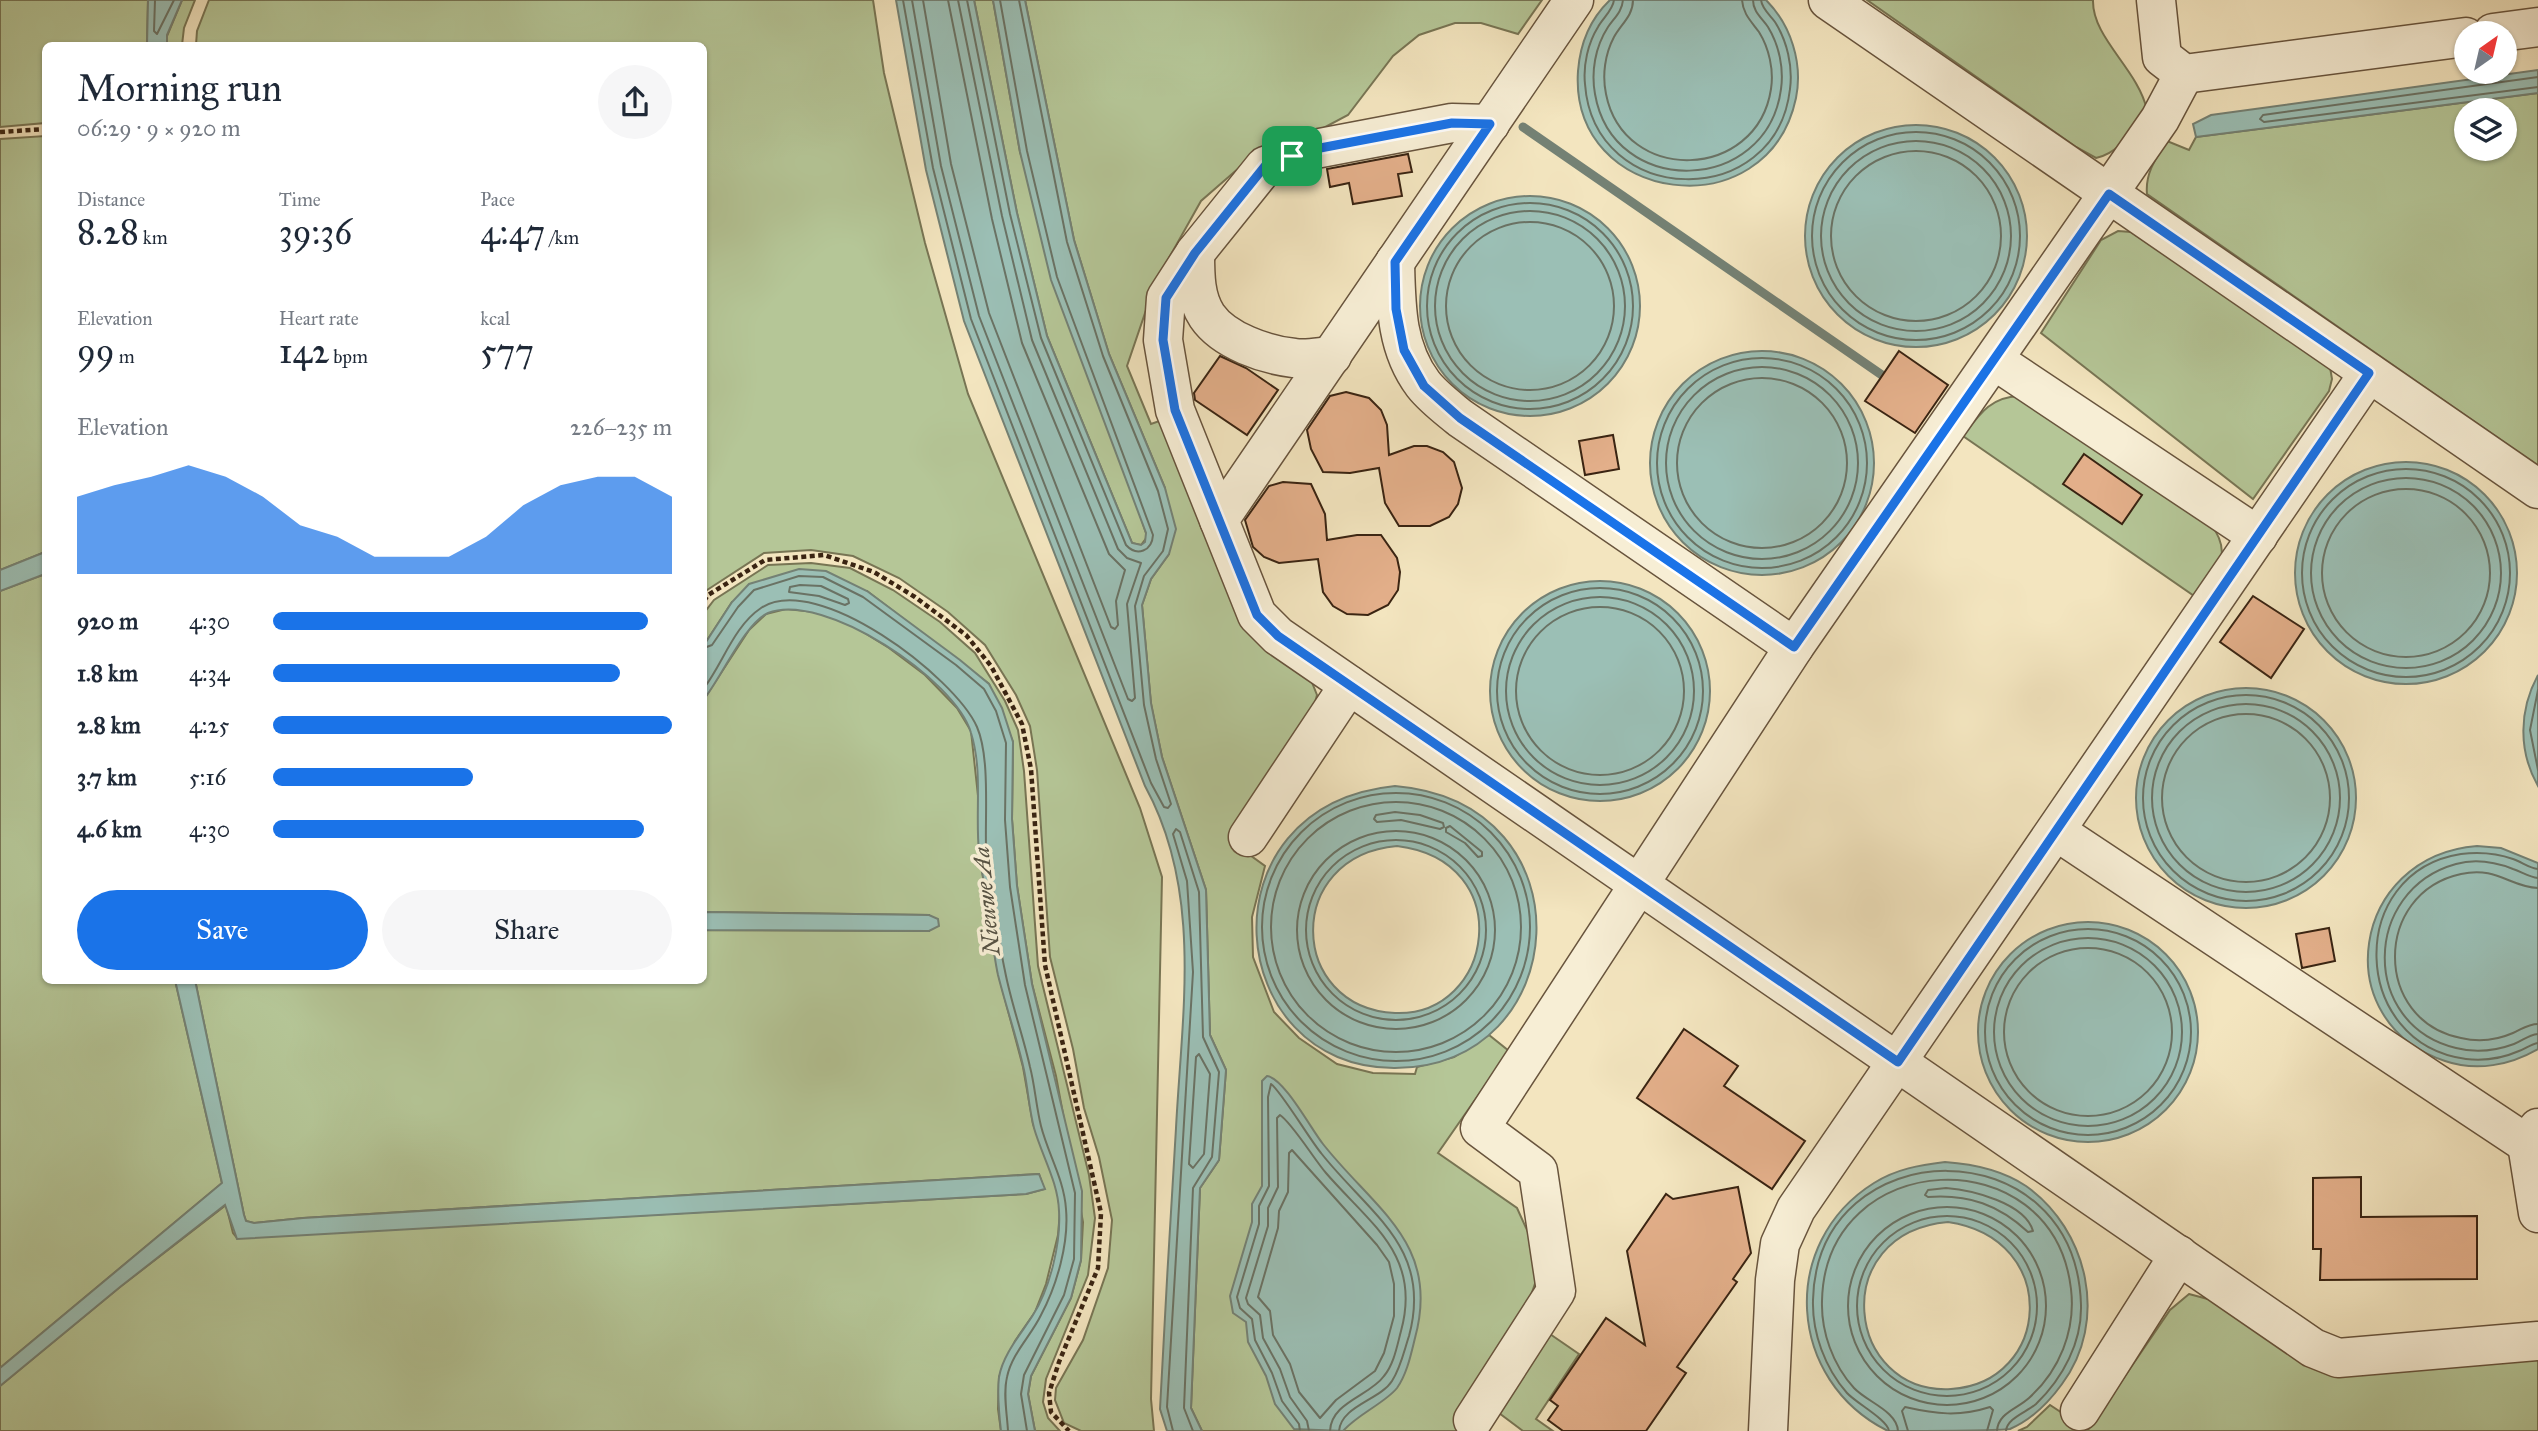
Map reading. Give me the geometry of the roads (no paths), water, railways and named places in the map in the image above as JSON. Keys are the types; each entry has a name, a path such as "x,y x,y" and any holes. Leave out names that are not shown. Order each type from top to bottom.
{"lane":[{"path":"1219,520 1574,0"},
{"path":"1828,0 2538,489"},
{"path":"2156,0 2162,57 2184,74 2454,39"},
{"path":"2517,30 2538,27"},
{"path":"1474,1420 1556,1291 1538,1171 1480,1128 1794,647 2109,194 2160,119 2184,74"},
{"path":"1490,124 1452,123 1315,149 1265,166 1195,253 1166,298 1163,340 1175,410 1257,615 1278,636 2313,1348 2339,1358 2538,1341"},
{"path":"1195,253 1195,286 1207,317 1231,337 1261,351 1294,359 1332,356"},
{"path":"1395,262 1396,309 1404,350 1424,386 1460,418 1794,647"},
{"path":"1994,360 2258,536"},
{"path":"1768,1431 1775,1280 1780,1244 1796,1209 2369,373"},
{"path":"1248,836 1349,685"},
{"path":"2056,831 2532,1136 2538,1213"},
{"path":"2080,1411 2179,1255"}],"water":[{"path":"148,0 182,0 167,35 167,42 147,42"},
{"path":"896,0 974,0 1017,213 1047,336 1132,543 1141,545 1145,542 1146,533 1051,280 1020,152 993,0 1025,0 1074,240 1109,354 1165,488 1176,529 1169,554 1151,579 1142,605 1151,703 1162,757 1206,890 1210,1035 1226,1070 1219,1160 1200,1188 1191,1408 1202,1431 1167,1431 1160,1409 1184,997 1182,910 1175,868 1163,826 964,321 926,170"},
{"path":"1610,0 1766,0 1788,33 1798,71 1796,98 1778,141 1749,169 1712,183 1673,185 1636,173 1604,150 1584,116 1578,71 1587,33"},
{"path":"2538,70 2538,93 2499,98 2454,98 2454,104 2196,137 2193,124 2211,115 2454,82 2454,84 2517,84 2517,73"},
{"path":"1916,125 1938,127 1958,133 1995,157 2019,194 2025,214 2025,258 2019,278 1995,315 1958,339 1938,345 1916,347 1894,345 1874,339 1837,315 1813,278 1807,258 1805,236 1807,214 1813,194 1837,157 1874,133 1894,127"},
{"path":"1541,196 1572,204 1591,214 1608,228 1622,245 1632,264 1638,284 1638,328 1632,348 1622,367 1608,384 1591,398 1562,412 1519,416 1498,412 1478,403 1460,391 1445,376 1424,338 1420,295 1424,274 1433,254 1445,236 1460,221 1498,200"},
{"path":"1762,351 1805,360 1824,370 1841,384 1855,401 1865,420 1874,463 1865,506 1855,525 1841,542 1824,556 1805,566 1762,575 1719,566 1700,556 1683,542 1669,525 1659,506 1650,463 1659,420 1669,401 1683,384 1700,370 1719,360"},
{"path":"2406,462 2438,467 2458,475 2476,487 2492,503 2504,521 2512,541 2517,573 2512,605 2504,625 2492,643 2476,659 2458,671 2438,679 2406,684 2374,679 2354,671 2336,659 2320,643 2308,625 2300,605 2295,573 2300,541 2308,521 2320,503 2336,487 2354,475 2374,467"},
{"path":"42,553 42,575 0,591 0,570"},
{"path":"799,569 826,571 867,591 989,684 1002,708 1013,742 1012,819 1017,886 1032,984 1082,1191 1081,1260 1071,1298 1031,1376 1028,1394 1035,1431 1001,1431 999,1377 1008,1352 1045,1292 1056,1251 1058,1200 1034,1128 1024,1070 996,966 979,852 977,762 971,733 960,712 941,689 885,645 853,627 821,615 792,610 768,613 759,619 742,639 707,695 707,640 732,602 749,584"},
{"path":"1600,581 1642,589 1678,613 1702,649 1710,691 1702,733 1678,769 1642,793 1600,801 1558,793 1522,769 1498,733 1490,691 1498,649 1522,613 1558,589"},
{"path":"2538,675 2538,786 2527,759 2523,730 2527,702"},
{"path":"2246,688 2267,690 2298,701 2324,720 2343,746 2354,777 2354,819 2343,850 2324,876 2298,895 2267,906 2246,908 2225,906 2194,895 2168,876 2149,850 2138,819 2136,798 2138,777 2149,746 2168,720 2194,701 2225,690"},
{"path":"1395,786 1459,803 1504,837 1529,883 1536,933 1526,983 1498,1026 1454,1057 1395,1068 1338,1057 1295,1027 1267,984 1257,935 1263,884 1288,839 1331,804","holes":["1397,846 1436,858 1462,879 1476,906 1479,937 1471,966 1454,991 1429,1008 1395,1013 1360,1005 1334,986 1319,961 1313,931 1318,902 1334,876 1360,856"]},
{"path":"2477,846 2501,848 2538,863 2538,1049 2505,1063 2469,1066 2445,1061 2407,1041 2382,1012 2370,978 2369,943 2380,908 2402,878 2435,857"},
{"path":"707,912 929,915 938,919 939,926 929,931 707,930"},
{"path":"2088,922 2130,930 2166,954 2190,990 2198,1032 2190,1074 2166,1110 2130,1134 2088,1142 2046,1134 2010,1110 1986,1074 1978,1032 1986,990 2010,954 2046,930"},
{"path":"176,984 196,984 244,1215 246,1221 254,1223 1039,1174 1045,1189 1026,1194 237,1239 225,1205 0,1386 0,1368 222,1183"},
{"path":"1267,1076 1274,1079 1289,1094 1323,1144 1398,1230 1411,1252 1419,1277 1421,1305 1415,1338 1403,1377 1392,1393 1343,1431 1294,1429 1275,1404 1266,1376 1248,1342 1246,1322 1233,1313 1230,1296 1252,1222 1252,1204 1262,1186 1262,1081"},
{"path":"1945,1162 1977,1166 2007,1176 2026,1186 2047,1205 2064,1227 2077,1251 2085,1278 2088,1305 2085,1333 2076,1359 2062,1384 2032,1416 2010,1429 1888,1431 1854,1408 1830,1380 1814,1346 1807,1311 1810,1275 1821,1240 1843,1209 1874,1183 1900,1171","holes":["1948,1222 1985,1234 2011,1254 2025,1281 2030,1310 2024,1338 2009,1363 1984,1381 1951,1389 1916,1384 1889,1367 1872,1342 1864,1312 1868,1281 1882,1254 1909,1233"]}],"waterway":[{"path":"1523,127 1892,382"}],"water label":[{"name":"Nieuwe Aa","path":"986,901"}]}
